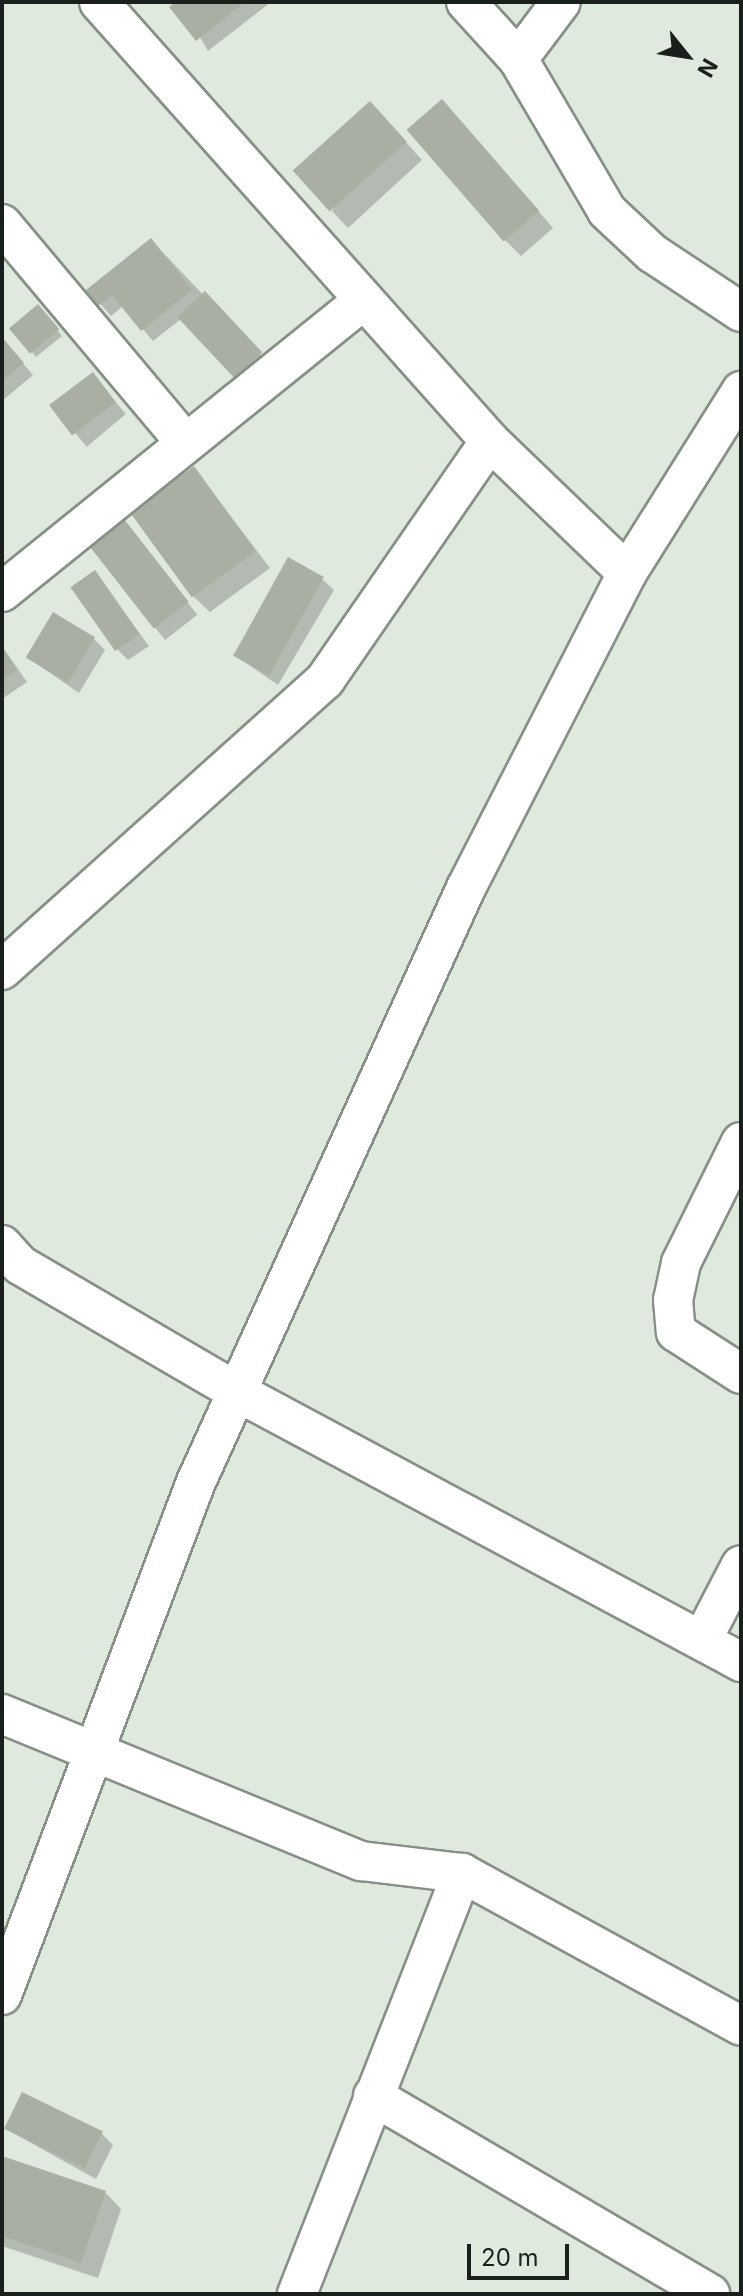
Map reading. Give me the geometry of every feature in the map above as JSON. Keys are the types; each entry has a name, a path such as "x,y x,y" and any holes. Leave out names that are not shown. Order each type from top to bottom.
{"street":[{"path":"466,2 518,59 607,211 652,253 741,312"},
{"path":"518,59 561,2"},
{"path":"119,9 364,300 490,441 627,573"},
{"path":"2,224 186,443"},
{"path":"6,584 364,300"},
{"path":"2,1995 94,1748 239,1393 466,888 627,573 741,391"},
{"path":"2,970 325,680 490,441"},
{"path":"741,1142 681,1263 673,1300 676,1332 741,1374"},
{"path":"2,1245 20,1265 239,1393 703,1638 741,1662"},
{"path":"703,1638 741,1565"},
{"path":"2,1714 94,1748 361,1861 462,1873 741,2026"},
{"path":"297,2294 462,1873"},
{"path":"373,2096 710,2294"}],"building":[{"path":"176,2 245,2 196,41 169,7"},
{"path":"442,99 539,211 504,242 407,130"},
{"path":"370,101 407,142 330,211 293,171"},
{"path":"151,238 192,290 141,331 112,295 98,306 86,290"},
{"path":"205,291 262,352 234,378 177,317"},
{"path":"38,304 59,329 30,354 9,328"},
{"path":"2,337 24,363 2,381"},
{"path":"93,372 116,402 72,435 49,405"},
{"path":"194,466 256,551 192,597 130,512"},
{"path":"124,519 189,602 154,629 89,546"},
{"path":"288,557 324,577 269,676 233,656"},
{"path":"95,570 140,634 115,651 70,587"},
{"path":"53,612 95,637 68,683 26,657"},
{"path":"2,648 17,670 2,680"},
{"path":"22,2092 103,2131 85,2168 4,2129"},
{"path":"2,2156 106,2191 81,2263 2,2236"}]}
